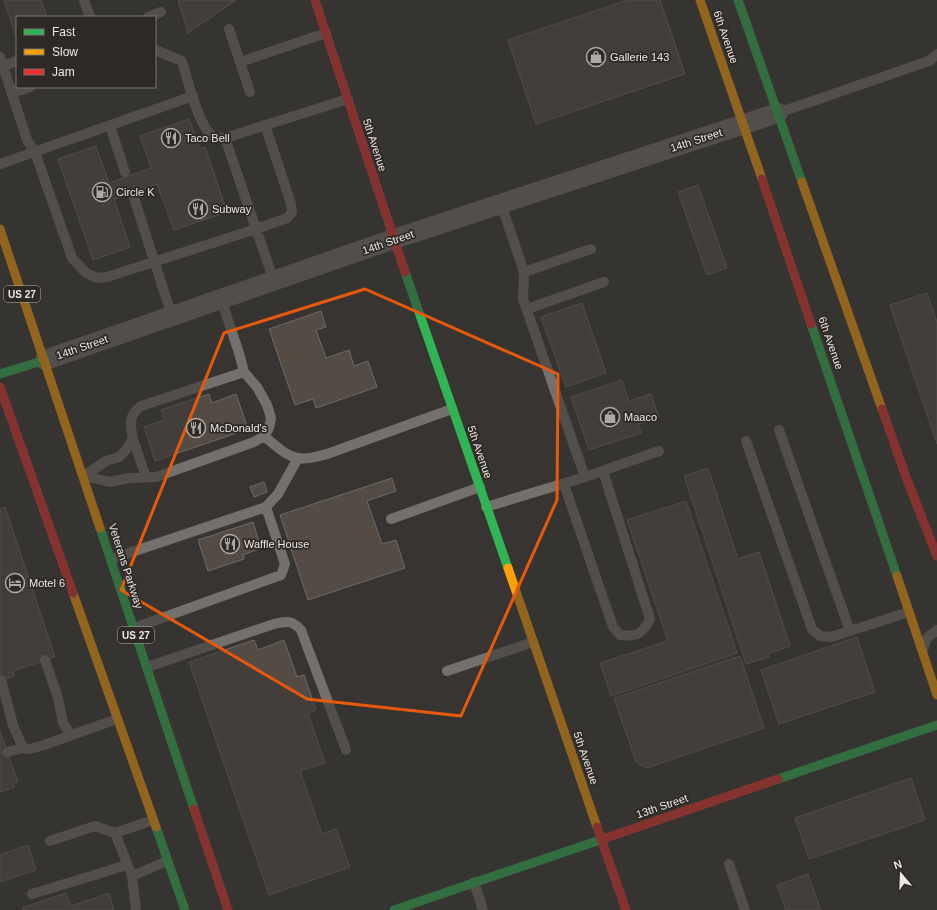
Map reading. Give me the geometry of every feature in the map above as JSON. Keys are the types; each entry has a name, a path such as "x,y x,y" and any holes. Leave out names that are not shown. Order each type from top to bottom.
{"street":[{"name":"5th Avenue","path":"315,0 452,409 626,910"},
{"name":"6th Avenue","path":"700,0 744,124 937,695"},
{"path":"738,0 906,477 937,556"},
{"name":"14th Street","path":"0,374 45,360 394,239 778,113"},
{"name":"Veterans Parkway","path":"0,229 84,476 228,910"},
{"path":"0,387 185,910"},
{"name":"13th Street","path":"394,910 937,725"}],"lane":[{"path":"84,0 90,16"},
{"path":"151,16 161,12"},
{"path":"229,29 250,92"},
{"path":"240,62 326,34"},
{"path":"156,50 182,61 202,122 211,135 217,138 225,138 348,99"},
{"path":"778,113 929,61 937,54"},
{"path":"16,62 2,62 27,140 35,152 72,258 86,274 97,278 107,277 287,218 292,212 292,204 266,125"},
{"path":"12,93 27,88"},
{"path":"0,164 193,96"},
{"path":"110,126 125,172"},
{"path":"225,138 274,281"},
{"path":"134,198 172,316"},
{"path":"501,204 524,272 523,300 585,478"},
{"path":"524,272 591,249"},
{"path":"527,309 604,282"},
{"path":"84,476 110,482 129,478 156,477 254,442 264,436 269,428 271,418 267,405 257,387 244,372 240,353 221,299"},
{"path":"146,477 133,439 131,420 135,410 141,406 244,372"},
{"path":"264,436 283,451 298,458 310,458 327,454 452,409"},
{"path":"779,430 850,631"},
{"path":"84,476 106,461 119,457 133,439"},
{"path":"746,441 812,629 820,636 831,638 909,612"},
{"path":"486,507 585,478 658,451"},
{"path":"111,559 266,507 278,494 298,458"},
{"path":"564,484 612,627 620,635 630,636 638,634 646,627 650,619 603,471"},
{"path":"391,519 480,487"},
{"path":"134,628 281,575 285,564 266,507"},
{"path":"147,667 274,624 286,622 295,624 302,630 346,750"},
{"path":"922,652 927,638 937,630"},
{"path":"447,671 533,642"},
{"path":"45,660 58,698 63,723 71,735"},
{"path":"1,680 13,725 23,748"},
{"path":"7,752 23,748 30,749 117,719"},
{"path":"50,841 94,826 115,833 153,820"},
{"path":"115,833 132,876 136,910"},
{"path":"132,876 167,861"},
{"path":"728,864 745,910"},
{"path":"32,894 127,865"},
{"path":"474,882 483,910"}],"highlighted area":[{"path":"365,289 558,374 557,500 461,716 307,699 121,590 224,333"}],"building":[{"path":"4,0 41,0 47,16 16,16 16,36"},
{"path":"178,0 236,0 188,33"},
{"name":"Gallerie 143","path":"628,0 660,0 685,74 536,124 508,40"},
{"name":"Circle K","path":"189,119 200,149 205,147 227,212 174,230 157,184 114,199 130,247 93,260 58,159 96,146 109,183 151,168 140,136"},
{"path":"698,185 727,268 707,275 678,192"},
{"path":"927,293 937,322 937,444 890,305"},
{"path":"582,303 606,373 566,387 541,317"},
{"path":"321,311 326,327 316,330 326,358 349,350 354,366 368,361 377,387 316,408 313,399 295,405 269,329"},
{"path":"622,380 629,401 651,394 659,417 638,424 641,433 589,450 571,397"},
{"name":"McDonald's","path":"209,394 212,403 236,394 248,429 155,461 144,427 165,420 161,410"},
{"path":"708,468 738,559 759,552 790,646 768,654 769,657 746,664 684,476"},
{"path":"392,478 396,491 367,501 382,544 396,540 405,568 308,600 280,515"},
{"path":"264,482 267,492 254,497 250,487"},
{"path":"686,501 737,653 611,696 600,663 668,641 627,520"},
{"name":"Motel 6","path":"5,507 55,657 13,671 14,676 0,681 0,509"},
{"name":"Waffle House","path":"253,522 261,548 243,555 244,559 208,571 198,540"},
{"path":"857,637 875,692 779,724 761,670"},
{"path":"254,640 258,650 284,640 297,677 304,675 316,710 308,713 325,763 300,771 322,834 336,829 350,867 269,895 189,662"},
{"path":"740,656 764,728 647,768 636,762 614,698"},
{"path":"0,731 18,782 13,784 15,787 0,792"},
{"path":"911,778 925,820 809,859 795,818"},
{"path":"28,845 36,870 0,882 0,855"},
{"path":"808,874 821,910 786,910 777,885"},
{"path":"66,893 71,906 109,893 114,910 23,910 22,908"}],"traffic: fast":[{"path":"738,0 802,182"},
{"path":"405,272 508,568"},
{"path":"811,324 897,576"},
{"path":"0,374 45,360"},
{"path":"100,528 194,809"},
{"path":"778,779 937,725"},
{"path":"156,827 185,910"},
{"path":"394,910 606,838"}],"traffic: slow":[{"path":"700,0 762,179"},
{"path":"802,182 882,409"},
{"path":"0,229 100,528"},
{"path":"508,568 597,827"},
{"path":"897,576 937,695"},
{"path":"73,593 156,827"}],"traffic: jam":[{"path":"315,0 405,272"},
{"path":"762,179 811,324"},
{"path":"0,387 73,593"},
{"path":"882,409 906,477 937,556"},
{"path":"606,838 778,779"},
{"path":"194,809 228,910"},
{"path":"597,827 626,910"}],"place":[{"name":"Gallerie 143","path":"596,57"},
{"name":"Taco Bell","path":"171,138"},
{"name":"Circle K","path":"102,192"},
{"name":"Subway","path":"198,209"},
{"name":"Maaco","path":"610,417"},
{"name":"McDonald's","path":"196,428"},
{"name":"Waffle House","path":"230,544"},
{"name":"Motel 6","path":"15,583"}]}
